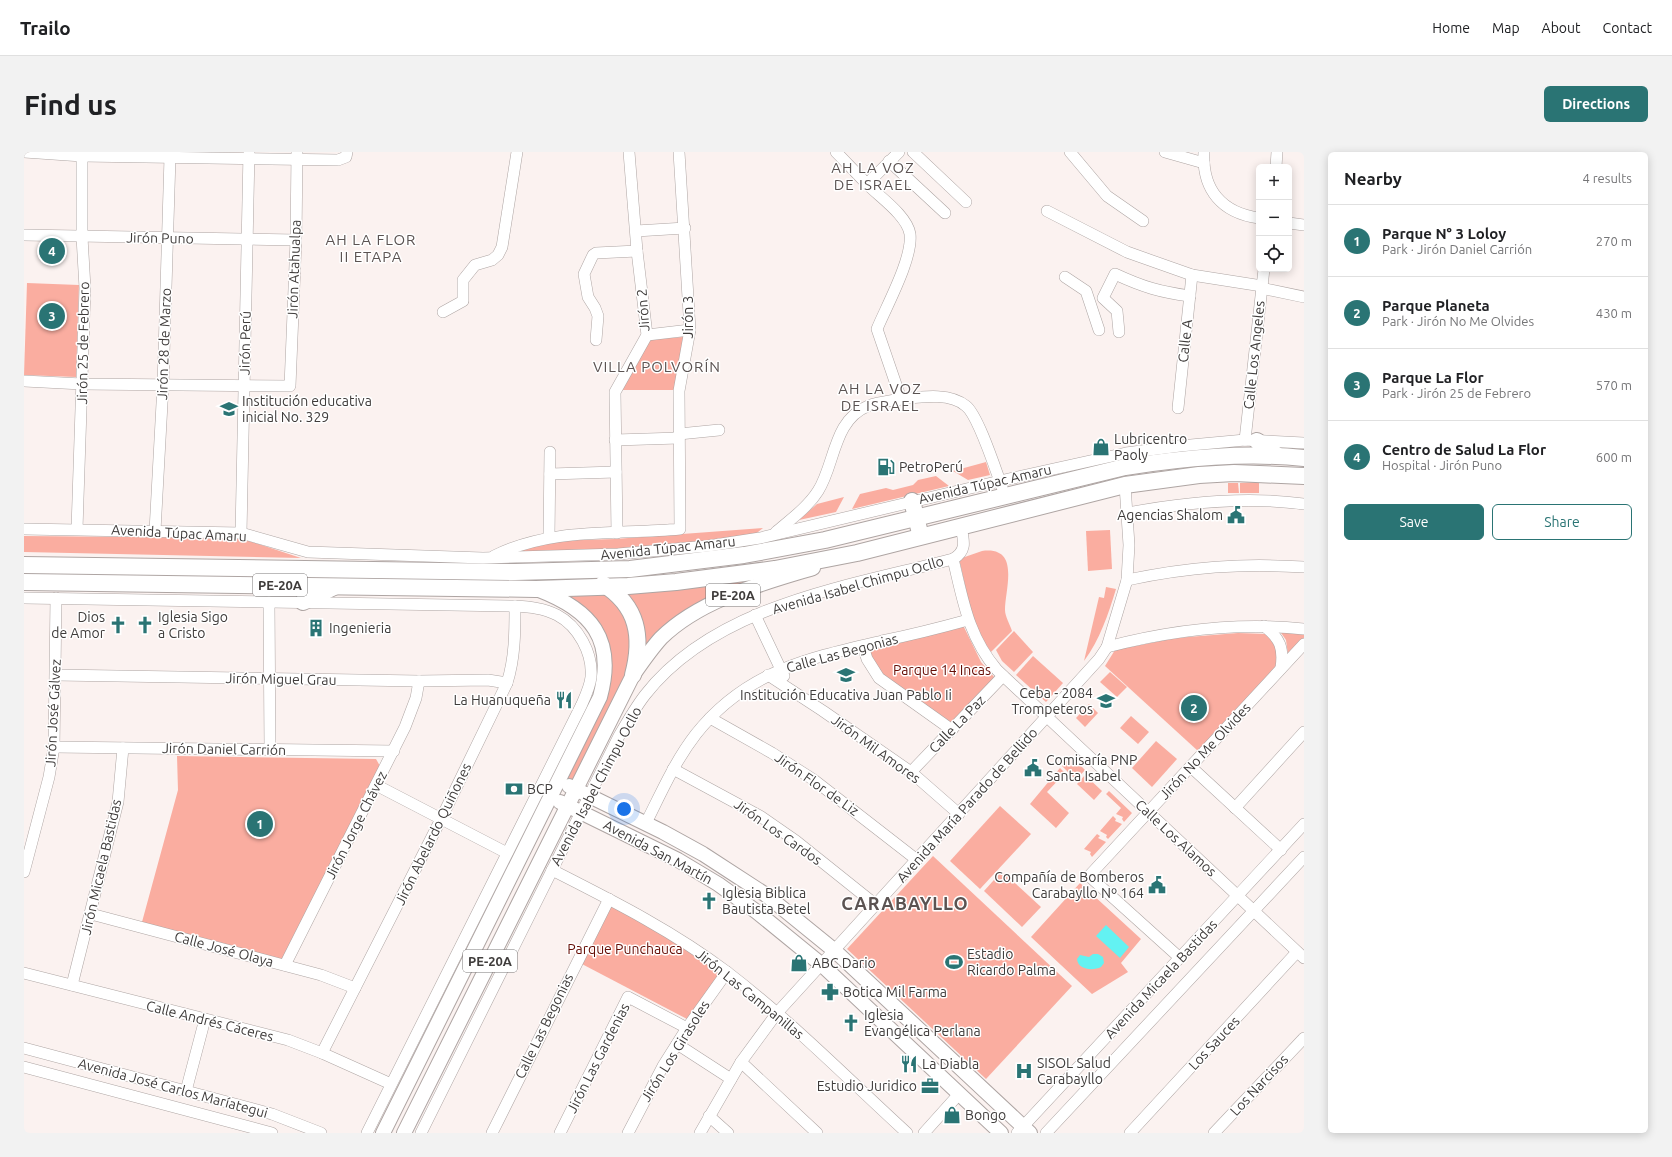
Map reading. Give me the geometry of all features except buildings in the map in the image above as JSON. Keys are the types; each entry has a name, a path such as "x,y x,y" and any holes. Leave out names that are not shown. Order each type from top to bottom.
{"highway":[{"path":"1251,440 1278,456"},
{"name":"Avenida Túpac Amaru","path":"24,565 486,562 529,572 576,572 630,569 744,555 854,534 1106,471 1141,458 1278,456 1304,458"},
{"path":"857,553 1125,485 1199,475 1234,473 1304,476"},
{"path":"912,501 921,537"},
{"name":"PE-20A","path":"24,582 533,589 608,587 676,582 727,576 775,569 857,553"},
{"path":"529,572 533,589"},
{"path":"576,572 594,578 608,587 628,607 635,620 639,646 633,675"},
{"path":"303,602 336,586"}],"main road":[{"name":"Avenida Isabel Chimpu Ocllo","path":"404,1133 633,675 662,637 697,612 738,593 857,553"},
{"name":"PE-20A","path":"383,1133 545,794 600,697 606,669 605,657 598,636 587,618 579,610 558,597 533,589"},
{"name":"Avenida San Martín","path":"553,778 646,823 703,854 745,881 788,912 835,951 1024,1131"},
{"name":"Avenida San Martín","path":"545,794 655,848 718,884 777,927 822,965 1001,1133"}],"street":[{"path":"24,152 170,157 186,155 297,156 338,160 346,157 348,152"},
{"path":"443,312 463,301 463,280 476,265 492,260 498,255 502,247 517,152"},
{"name":"Jirón 2","path":"617,533 614,392 647,335 637,251 629,152"},
{"name":"Jirón 3","path":"617,533 680,529 679,392 690,330 685,228 679,152"},
{"path":"836,152 901,217 910,232 910,243 902,269 877,328 901,399"},
{"path":"867,184 899,152"},
{"path":"913,152 966,202"},
{"path":"1070,152 1107,196 1143,221"},
{"path":"1165,152 1204,157 1210,185 1215,196 1233,211 1256,217"},
{"path":"1276,164 1277,152"},
{"name":"Jirón 25 de Febrero","path":"77,530 85,288 78,155"},
{"name":"Jirón Perú","path":"241,533 249,155"},
{"name":"Jirón Atahualpa","path":"244,386 290,386 296,240 297,156"},
{"name":"Jirón 28 de Marzo","path":"155,531 163,385 170,157"},
{"path":"889,161 944,213"},
{"path":"1047,211 1127,252 1192,275 1262,287 1304,297"},
{"path":"1292,223 1304,225"},
{"path":"636,230 685,228"},
{"name":"Jirón Puno","path":"24,235 296,240"},
{"path":"596,340 598,316 588,297 584,274 593,255 596,253 637,251"},
{"name":"Calle Los Angeles","path":"1251,440 1264,272"},
{"path":"1119,332 1117,311 1103,298 1116,274 1144,288 1190,296"},
{"name":"Calle A","path":"1178,408 1192,275"},
{"path":"1065,277 1086,291 1098,330"},
{"path":"647,335 690,330"},
{"path":"24,382 244,386"},
{"path":"772,535 791,520 817,493 836,443 843,430 855,414 868,406 901,399 952,399 967,406 977,423 1006,497"},
{"path":"615,440 679,436 719,430"},
{"name":"Avenida Túpac Amaru","path":"24,528 241,533 308,552 486,562 651,552 708,546 772,535 1098,458 1141,458 1251,440 1304,443"},
{"path":"549,537 550,452"},
{"path":"550,474 616,472"},
{"name":"Avenida María Parado de Bellido","path":"700,1133 741,1062 777,1013 1047,718 1099,659 1107,647 1127,580 1129,545 1125,485"},
{"path":"1128,513 1168,506 1224,501 1304,504"},
{"name":"Avenida Isabel Chimpu Ocllo","path":"421,1133 633,711 654,685 690,651 727,629 755,615 810,596 953,559 961,554 964,548 961,526"},
{"path":"486,562 506,550 549,537 617,533"},
{"name":"Calle Los Alamos","path":"953,559 968,620 981,650 1003,676 1300,955"},
{"path":"1127,580 1173,570 1219,565 1266,564 1304,567"},
{"path":"24,598 515,606 545,610 565,620 580,637 587,650 591,677 588,690 553,778"},
{"name":"Jirón José Gálvez","path":"24,872 49,777 54,747 56,598"},
{"path":"269,602 270,750"},
{"name":"Jirón Abelardo Quiñones","path":"322,1053 441,819 506,683 512,667 515,606"},
{"name":"Jirón Mil Amores","path":"755,615 790,689"},
{"name":"Calle Las Begonias","path":"646,823 673,769 696,733 710,718 739,693 780,669 811,658 968,620"},
{"path":"1264,626 1279,640 1283,657 1281,668"},
{"path":"1107,647 1150,636 1193,629 1264,626 1304,629"},
{"name":"Jirón No Me Olvides","path":"1180,958 1089,876 1304,644"},
{"path":"863,646 867,659 879,678 952,730"},
{"name":"Jirón Miguel Grau","path":"56,675 419,681 488,680 506,683"},
{"name":"Jirón Mil Amores","path":"768,675 911,772 959,814"},
{"name":"Calle La Paz","path":"911,772 1003,676"},
{"name":"Jirón Jorge Chávez","path":"285,965 394,751 412,712 419,681"},
{"name":"Jirón Flor de Liz","path":"710,718 772,753 814,780 918,860"},
{"path":"1235,808 1304,732"},
{"name":"Jirón Daniel Carrión","path":"54,747 394,751"},
{"name":"Jirón Micaela Bastidas","path":"72,985 118,802 123,748"},
{"path":"1191,767 1280,850"},
{"name":"Jirón Los Cardos","path":"673,769 760,816 796,841 876,905"},
{"path":"376,785 507,853"},
{"path":"367,1133 507,853 545,794"},
{"name":"Avenida Micaela Bastidas","path":"1024,1131 1180,958 1304,824"},
{"name":"Avenida Micaela Bastidas","path":"1046,1133 1254,911 1302,864"},
{"name":"Jirón Las Campanillas","path":"552,870 674,935 727,972 777,1013 907,1133"},
{"name":"Calle Las Begonias","path":"492,1133 608,899"},
{"name":"Calle José Olaya","path":"91,914 321,975 355,988"},
{"name":"Los Sauces","path":"1130,1133 1300,955"},
{"name":"Jirón Los Girasoles","path":"628,1133 650,1088 676,1044 727,972"},
{"name":"Calle Andrés Cáceres","path":"24,973 288,1040 322,1053 392,1084"},
{"name":"Jirón Las Gardenias","path":"560,1133 628,997 687,1028"},
{"path":"186,1091 205,1019"},
{"name":"Los Narcisos","path":"1214,1133 1304,1038"},
{"path":"676,1044 731,1079"},
{"name":"Avenida José Carlos Maríategui","path":"24,1048 272,1114 321,1133"},
{"path":"741,1062 817,1133"},
{"name":"Avenida José Carlos Maríategui","path":"24,1067 272,1133"},
{"path":"924,1133 959,1094"},
{"path":"709,1116 728,1133"}],"green space":[{"path":"27,283 79,285 76,377 24,375"},
{"path":"684,337 674,390 619,390 650,339"},
{"path":"986,462 990,475 968,480 953,471"},
{"path":"936,476 949,486 852,509 860,494 886,488 893,490 913,485 918,480"},
{"path":"1259,482 1259,493 1240,493 1240,483"},
{"path":"1228,483 1238,483 1239,493 1228,493"},
{"path":"844,497 836,512 799,520 817,504"},
{"path":"763,528 753,536 594,552 515,551 548,541 615,539"},
{"path":"1110,530 1112,569 1088,571 1086,531"},
{"path":"24,536 240,538 301,558 24,552"},
{"path":"982,551 994,551 1002,555 1006,562 1008,571 1005,610 1012,631 991,652 984,642 974,619 959,559"},
{"path":"765,573 729,591 643,654 621,591"},
{"path":"1106,587 1116,589 1107,617 1099,635 1084,661 1099,597 1104,598"},
{"path":"607,592 615,600 629,623 631,664 574,783 565,779 603,704 610,681 612,658 606,636 590,615 564,594"},
{"name":"Parque 14 Incas","path":"963,625 981,662 995,678 952,723 882,674 875,667 868,649"},
{"path":"1279,630 1304,632 1304,638 1288,655 1286,640"},
{"path":"1014,631 1033,652 1014,672 1002,661 996,650"},
{"path":"1238,633 1267,634 1278,649 1276,666 1198,751 1105,666 1115,650 1176,638"},
{"path":"1033,656 1063,683 1046,702 1016,675"},
{"path":"1110,672 1127,687 1117,697 1100,682"},
{"path":"1089,704 1098,713 1085,727 1076,718"},
{"path":"1131,716 1149,732 1138,744 1120,728"},
{"path":"1156,741 1177,759 1152,787 1132,768"},
{"path":"177,756 376,759 380,766 282,960 142,922 178,790"},
{"path":"1071,756 1085,770 1076,780 1062,766"},
{"path":"1060,768 1065,773 1047,792 1069,813 1056,828 1030,804"},
{"path":"1085,775 1102,791 1094,800 1077,784"},
{"path":"1109,791 1132,813 1124,822 1122,819 1123,817 1116,814 1121,808 1106,794"},
{"path":"1000,806 1031,834 980,889 950,861"},
{"path":"1113,816 1116,819 1115,821 1122,824 1108,839 1106,837 1107,835 1100,831"},
{"path":"1097,834 1100,836 1098,838 1106,842 1092,857 1090,854 1091,852 1084,849"},
{"name":"Estadio Ricardo Palma","path":"933,856 1072,986 986,1079 847,949"},
{"path":"1002,871 1041,907 1022,927 984,891"},
{"path":"1080,883 1141,939 1121,963 1128,972 1092,994 1031,937"},
{"name":"Parque Punchauca","path":"610,905 669,937 721,973 687,1019 580,963"}],"water":[{"path":"1106,925 1129,947 1120,958 1096,936"},
{"path":"1093,954 1098,954 1103,957 1104,963 1101,967 1086,969 1078,963 1077,959 1080,955 1089,957"}],"place":[{"name":"Centro de Salud La Flor","path":"52,251"},
{"name":"Parque La Flor","path":"52,316"},
{"name":"Institución educativa inicial No. 329","path":"229,409"},
{"name":"Lubricentro Paoly","path":"1101,447"},
{"name":"PetroPerú","path":"886,467"},
{"name":"Agencias Shalom","path":"1236,515"},
{"name":"Dios de Amor","path":"118,625"},
{"name":"Iglesia Sigo a Cristo","path":"145,625"},
{"name":"Ingenieria","path":"316,628"},
{"name":"Institución Educativa Juan Pablo Ii","path":"846,675"},
{"name":"La Huanuqueña","path":"564,700"},
{"name":"Ceba - 2084 Trompeteros","path":"1106,701"},
{"name":"Parque Planeta","path":"1194,708"},
{"name":"Comisaría PNP Santa Isabel","path":"1033,768"},
{"name":"BCP","path":"514,789"},
{"name":"Parque N° 3 Loloy","path":"260,824"},
{"name":"Compañía de Bomberos Carabayllo Nº 164","path":"1157,885"},
{"name":"Iglesia Biblica Bautista Betel","path":"709,901"},
{"name":"Estadio Ricardo Palma","path":"954,962"},
{"name":"ABC Dario","path":"799,963"},
{"name":"Botica Mil Farma","path":"830,992"},
{"name":"Iglesia Evangélica Perlana","path":"851,1023"},
{"name":"La Diabla","path":"909,1064"},
{"name":"SISOL Salud Carabayllo","path":"1024,1071"},
{"name":"Estudio Juridico","path":"930,1086"},
{"name":"Bongo","path":"952,1115"}],"district":[{"name":"AH LA VOZ DE ISRAEL","path":"873,176"},
{"name":"AH LA FLOR II ETAPA","path":"371,248"},
{"name":"VILLA POLVORÍN","path":"657,367"},
{"name":"AH LA VOZ DE ISRAEL","path":"880,398"},
{"name":"CARABAYLLO","path":"905,904"}]}
